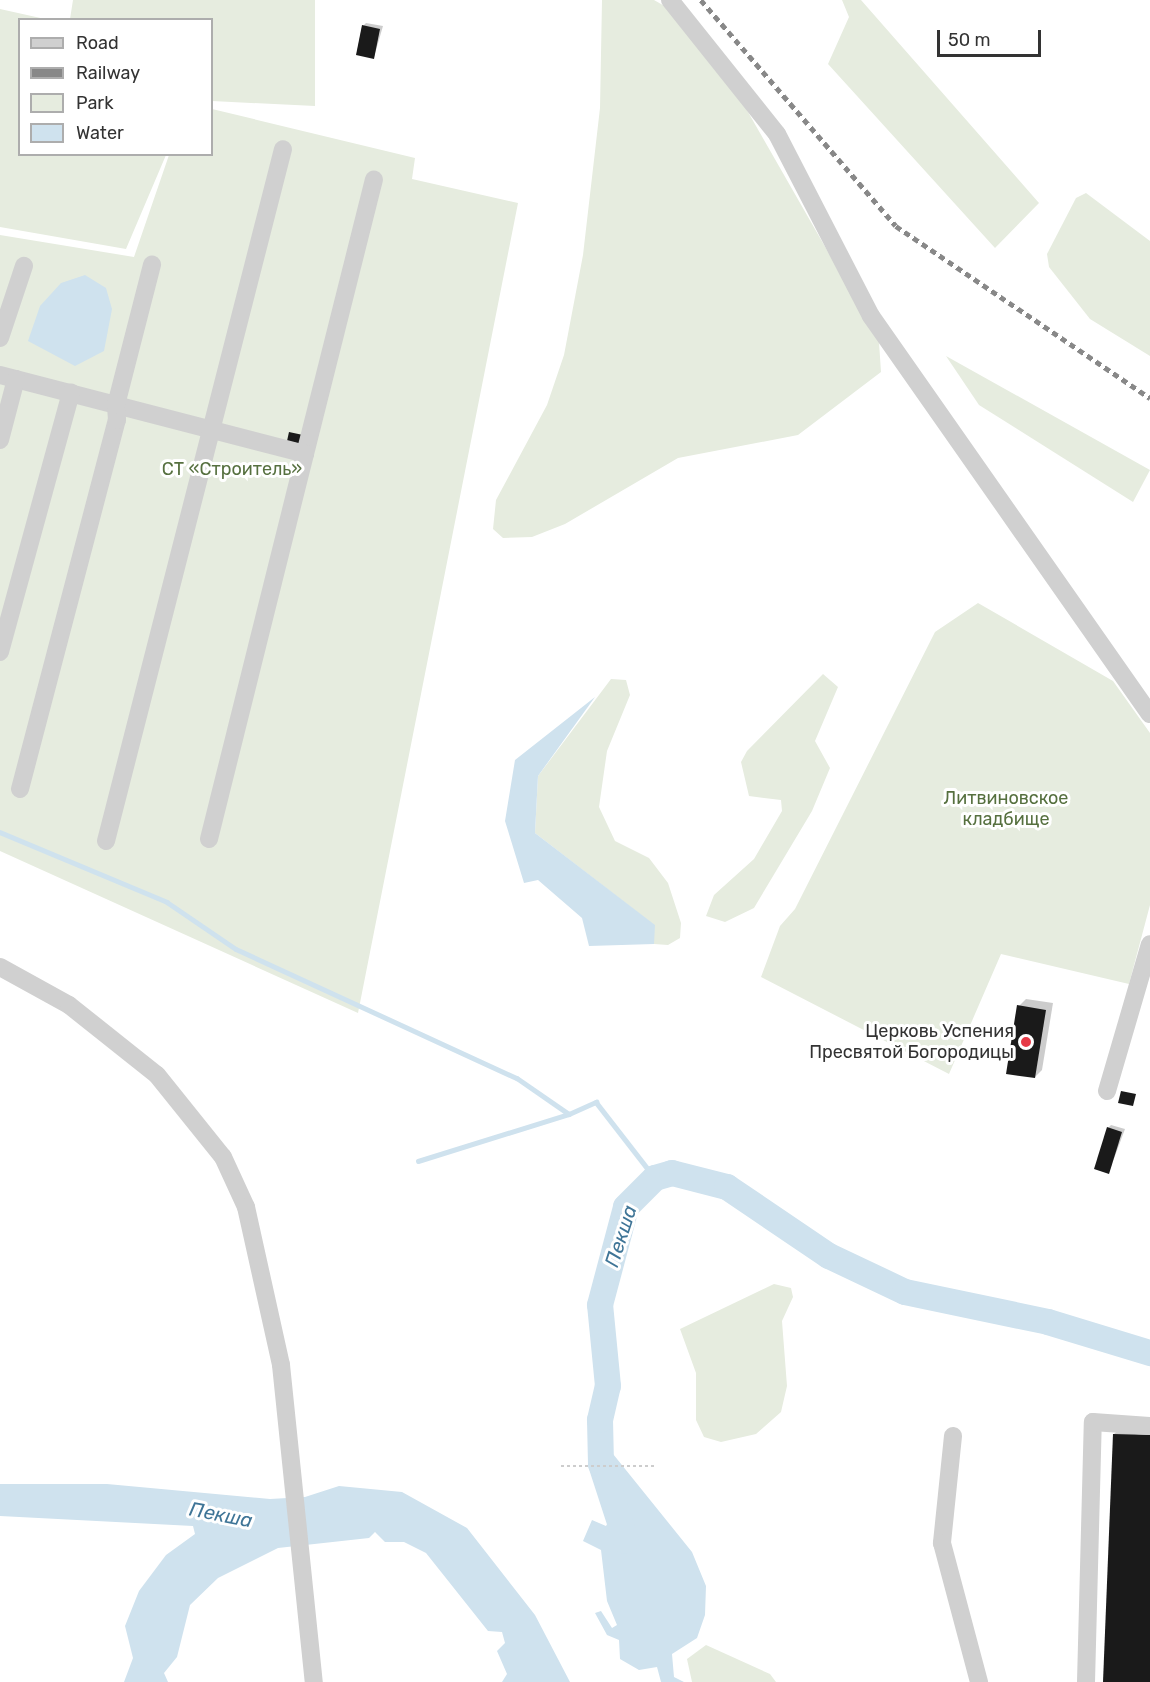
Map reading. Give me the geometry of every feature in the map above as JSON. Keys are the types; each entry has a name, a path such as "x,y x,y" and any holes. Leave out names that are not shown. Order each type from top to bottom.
{"street":[{"path":"670,0 777,134 871,316 1150,714"},
{"path":"106,841 214,430 283,149"},
{"path":"209,839 374,180"},
{"path":"20,789 117,420 116,405 152,265"},
{"path":"0,338 24,266"},
{"path":"0,440 8,377 305,454"},
{"path":"0,652 71,393"},
{"path":"1107,1091 1149,949"},
{"path":"0,967 69,1005 127,1047 190,1110 223,1157 260,1253 281,1365 290,1473 314,1682"},
{"path":"1086,1682 1093,1422 1150,1426"},
{"path":"953,1436 942,1543 979,1682"}],"path":[{"path":"561,1466 656,1466"}],"green space":[{"path":"73,0 315,0 315,106 213,101 213,18 70,18"},
{"path":"602,0 654,0 675,12 732,84 879,342 881,372 798,435 678,458 565,524 532,537 503,538 493,529 496,500 547,405 564,355 583,255 600,108"},
{"path":"842,0 861,0 1039,203 995,248 828,64 849,17"},
{"path":"0,9 40,18 18,18 18,156 166,156 126,249 0,227"},
{"name":"СТ «Строитель»","path":"213,109 415,158 412,179 518,203 358,1013 0,851 0,235 134,257 169,156 213,156"},
{"path":"1086,193 1150,241 1150,356 1090,319 1049,267 1047,254 1076,198"},
{"path":"946,356 1150,470 1133,502 979,405"},
{"name":"Литвиновское кладбище","path":"978,603 1113,681 1150,733 1150,905 1129,984 1001,954 949,1074 761,977 780,926 795,909 935,632"},
{"path":"823,674 838,687 815,741 830,768 812,811 754,908 725,922 706,916 714,895 754,859 782,811 781,800 749,796 741,762 747,751"},
{"path":"611,679 626,680 630,695 607,751 599,807 615,841 649,858 668,883 681,923 680,938 668,945 654,944 654,925 535,833 538,776"},
{"path":"774,1284 791,1288 793,1297 782,1321 787,1386 781,1412 756,1434 721,1442 704,1437 696,1420 696,1373 680,1329"},
{"path":"706,1645 770,1674 776,1682 692,1682 687,1659"}],"water":[{"path":"85,275 106,288 112,309 104,351 75,366 28,341 40,306 61,283"},
{"path":"595,697 538,776 535,833 655,925 654,944 589,946 582,918 538,880 524,883 505,821 515,760"},
{"path":"607,1436 609,1449 692,1552 706,1586 705,1615 697,1638 672,1654 674,1677 684,1682 661,1682 657,1667 639,1670 620,1659 619,1640 607,1635 595,1613 601,1611 612,1628 617,1625 607,1601 601,1550 583,1541 592,1520 606,1526 620,1502 593,1476 592,1438"},
{"path":"0,1484 107,1484 270,1499 305,1497 339,1486 402,1492 467,1528 535,1615 570,1682 502,1682 507,1674 497,1651 505,1643 502,1632 488,1631 426,1553 404,1542 385,1542 375,1532 369,1538 278,1548 218,1578 190,1605 177,1657 164,1673 168,1682 124,1682 133,1658 125,1626 139,1591 166,1555 195,1534 193,1526 0,1516"}],"building":[{"path":"362,25 380,29 374,59 356,55"},
{"path":"289,432 303,435 301,444 287,441"},
{"name":"Церковь Успения Пресвятой Богородицы","path":"1017,1005 1046,1010 1035,1078 1006,1074"},
{"path":"1121,1091 1136,1094 1133,1106 1118,1103"},
{"path":"1107,1127 1122,1132 1109,1174 1094,1169"},
{"path":"1113,1434 1150,1435 1150,1682 1103,1682"}],"waterway":[{"path":"0,832 167,902 236,949 517,1078 569,1114 596,1102 655,1178"},
{"path":"418,1161 569,1114"},
{"name":"Пекша","path":"626,1541 601,1464 600,1420 608,1386 600,1305 626,1207 655,1178 672,1173 727,1187 829,1256 905,1292 1048,1322 1150,1353"}],"railway":[{"path":"701,0 896,226 1150,398"}],"place":[{"name":"Церковь Успения Пресвятой Богородицы","path":"1026,1042"}]}
